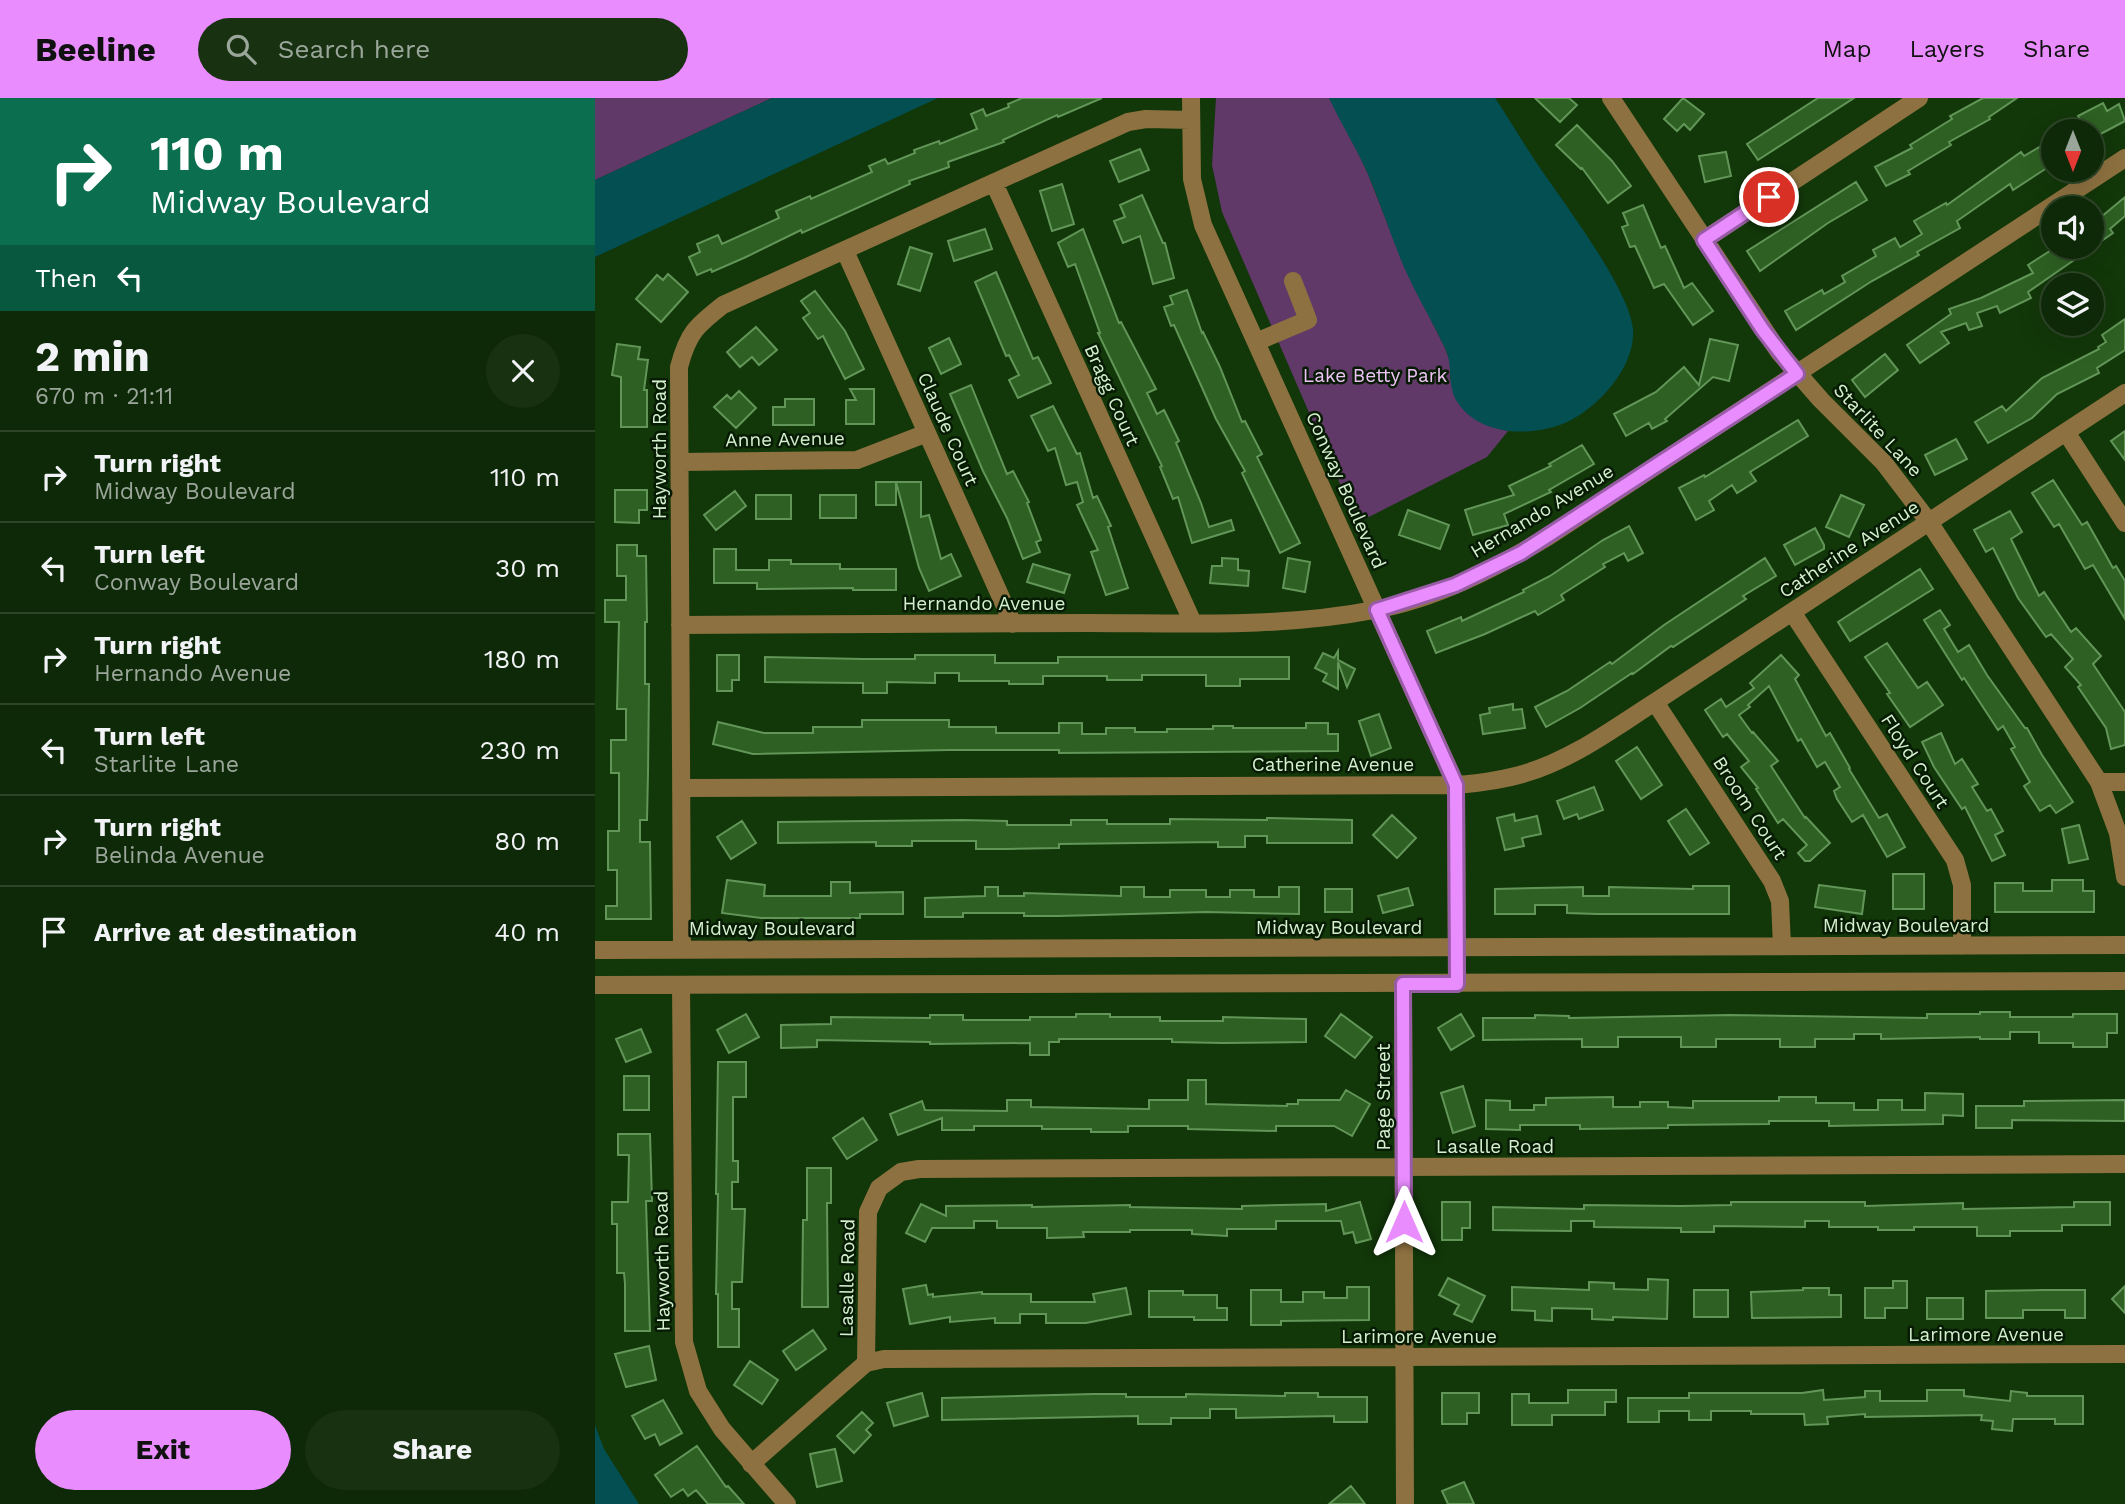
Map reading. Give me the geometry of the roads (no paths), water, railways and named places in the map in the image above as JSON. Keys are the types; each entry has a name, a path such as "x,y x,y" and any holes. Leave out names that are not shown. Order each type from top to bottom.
{"street":[{"name":"Conway Boulevard","path":"1191,98 1191,169 1203,225 1456,785 1457,984"},
{"path":"1704,240 1919,98"},
{"name":"Starlite Lane","path":"1616,100 1763,330 1797,374 1884,463 1929,522 2099,782 2118,833 2125,877"},
{"name":"Hayworth Road","path":"682,949 679,367 685,345 696,327 723,305 1128,122 1146,119 1191,120"},
{"name":"Hernando Avenue","path":"680,625 1193,623 1301,620 1377,610 1455,585 1521,553 2125,158"},
{"name":"Bragg Court","path":"994,183 1193,623"},
{"name":"Claude Court","path":"845,251 1013,624"},
{"path":"1256,342 1308,320 1293,281"},
{"name":"Catherine Avenue","path":"681,788 1456,785 1507,779 1548,766 1578,751 2125,393"},
{"path":"2066,432 2125,523"},
{"name":"Anne Avenue","path":"680,461 857,460 927,433"},
{"name":"Floyd Court","path":"1792,612 1955,860 1962,885 1962,946"},
{"name":"Broom Court","path":"1655,702 1772,881 1780,901 1782,946"},
{"path":"2099,782 2125,782"},
{"name":"Midway Boulevard","path":"595,950 2125,945"},
{"path":"595,985 2125,981"},
{"name":"Page Street","path":"1403,984 1405,1504"},
{"name":"Hayworth Road","path":"681,985 684,1342 698,1391 722,1429 787,1504"},
{"name":"Lasalle Road","path":"866,1363 868,1212 879,1188 901,1172 933,1169 2125,1164"},
{"name":"Larimore Avenue","path":"866,1363 898,1359 2125,1354"},
{"path":"751,1464 866,1363"}],"water":[{"path":"772,98 938,98 595,257 595,180"},
{"path":"1329,98 1495,98 1608,269 1629,312 1633,329 1628,358 1612,385 1590,408 1552,428 1522,432 1493,428 1479,422 1458,403 1452,390 1448,355 1404,267 1359,154"},
{"path":"595,1425 604,1449 639,1504 595,1504"}],"park label":[{"name":"Lake Betty Park","path":"1375,375"}]}
